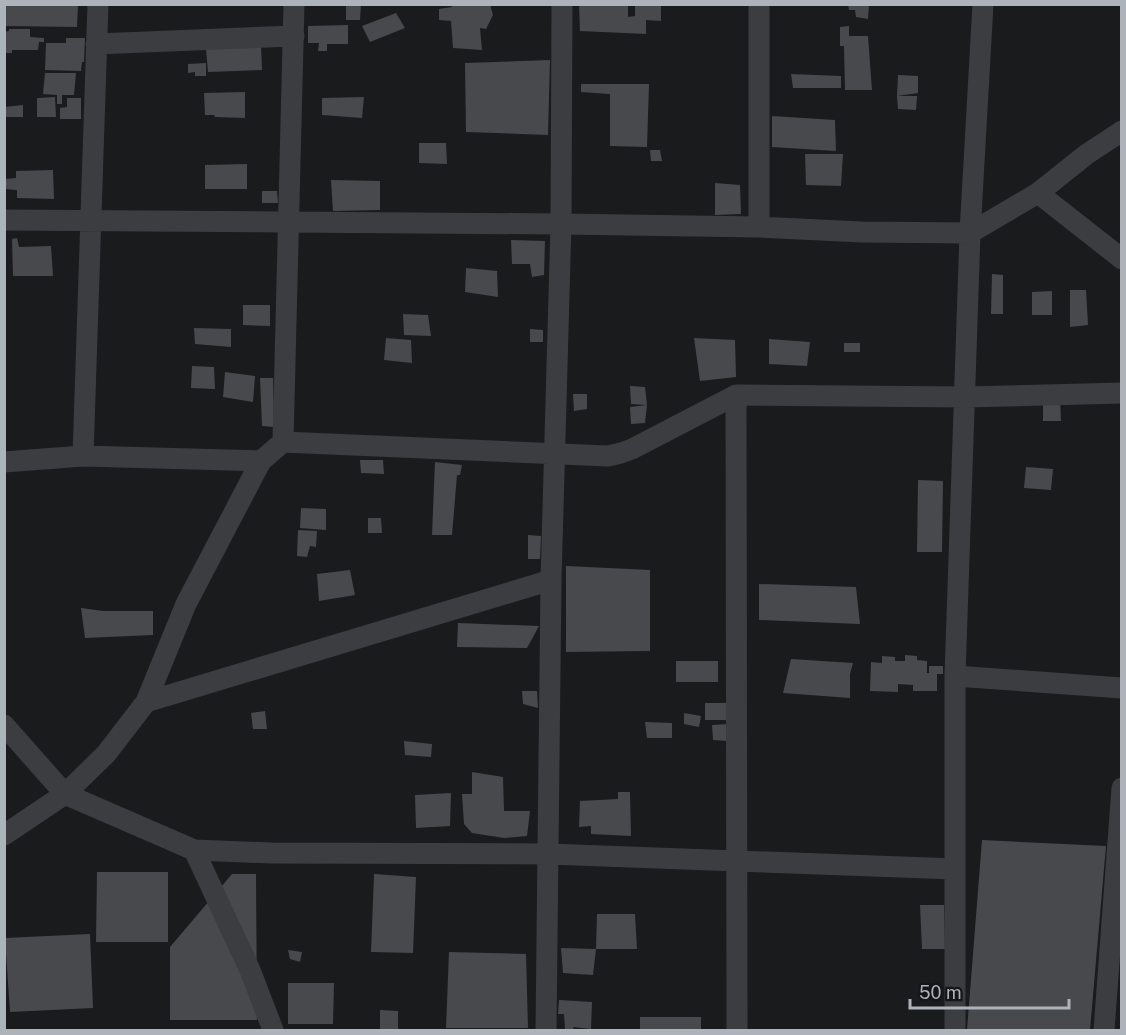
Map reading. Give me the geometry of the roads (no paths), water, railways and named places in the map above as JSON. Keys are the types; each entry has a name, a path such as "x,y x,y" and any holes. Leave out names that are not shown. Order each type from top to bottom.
{"street":[{"path":"83,456 98,4"},
{"path":"283,442 294,4"},
{"path":"546,1030 551,579 561,224 562,4"},
{"path":"759,4 759,227"},
{"path":"955,1030 955,676 970,233 983,4"},
{"path":"96,44 294,36"},
{"path":"4,220 561,224 970,233 1038,193 1087,154 1122,131"},
{"path":"1038,193 1122,259"},
{"path":"4,835 65,794 106,754 146,702 186,604 261,461 283,442 608,456 621,453 736,395 965,397 1122,393"},
{"path":"736,395 736,1030"},
{"path":"4,462 83,456 261,461"},
{"path":"146,702 551,579"},
{"path":"955,676 1122,688"},
{"path":"4,725 65,794 194,850 272,853 549,854 955,869"},
{"path":"1104,1030 1122,788"},
{"path":"194,850 250,970 273,1030"}]}
